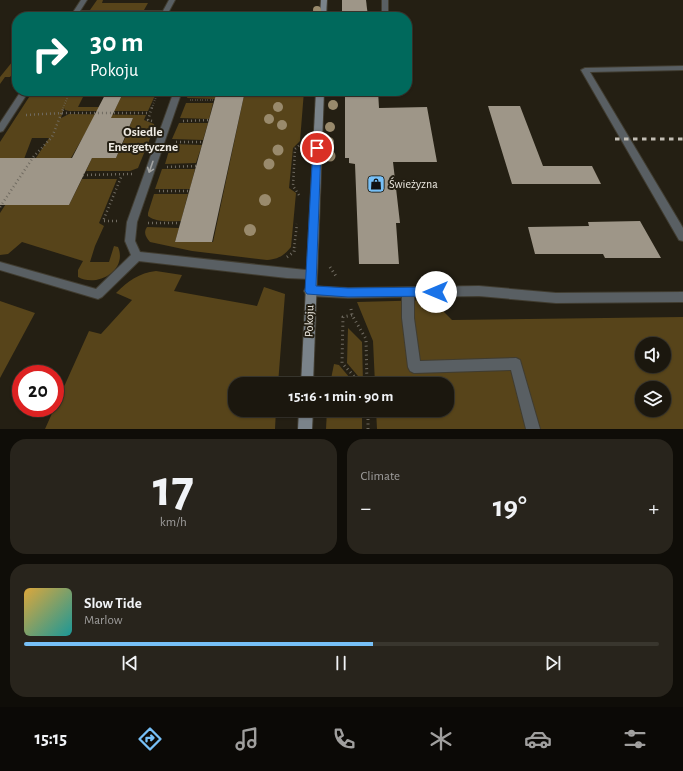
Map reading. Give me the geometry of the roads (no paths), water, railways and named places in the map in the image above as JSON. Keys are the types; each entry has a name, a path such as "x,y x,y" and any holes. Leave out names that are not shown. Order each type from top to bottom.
{"street":[{"path":"323,12 324,0"},
{"name":"Pokoju","path":"307,377 320,96"},
{"path":"305,429 306,417"}],"lane":[{"path":"76,12 84,0"},
{"path":"166,12 172,0"},
{"path":"385,0 385,12"},
{"path":"683,68 585,70 683,237"},
{"path":"0,129 22,96"},
{"path":"137,256 130,241 132,222 176,96"},
{"path":"0,266 98,294 137,256"},
{"path":"137,256 287,273 311,274"},
{"path":"310,291 479,292 556,298 683,297"},
{"path":"408,292 408,318 414,367 516,364 533,429"}],"railway":[{"path":"615,139 683,139"}],"place":[{"name":"Świeżyzna","path":"376,184"}],"district":[{"name":"Osiedle Energetyczne","path":"143,140"}]}
